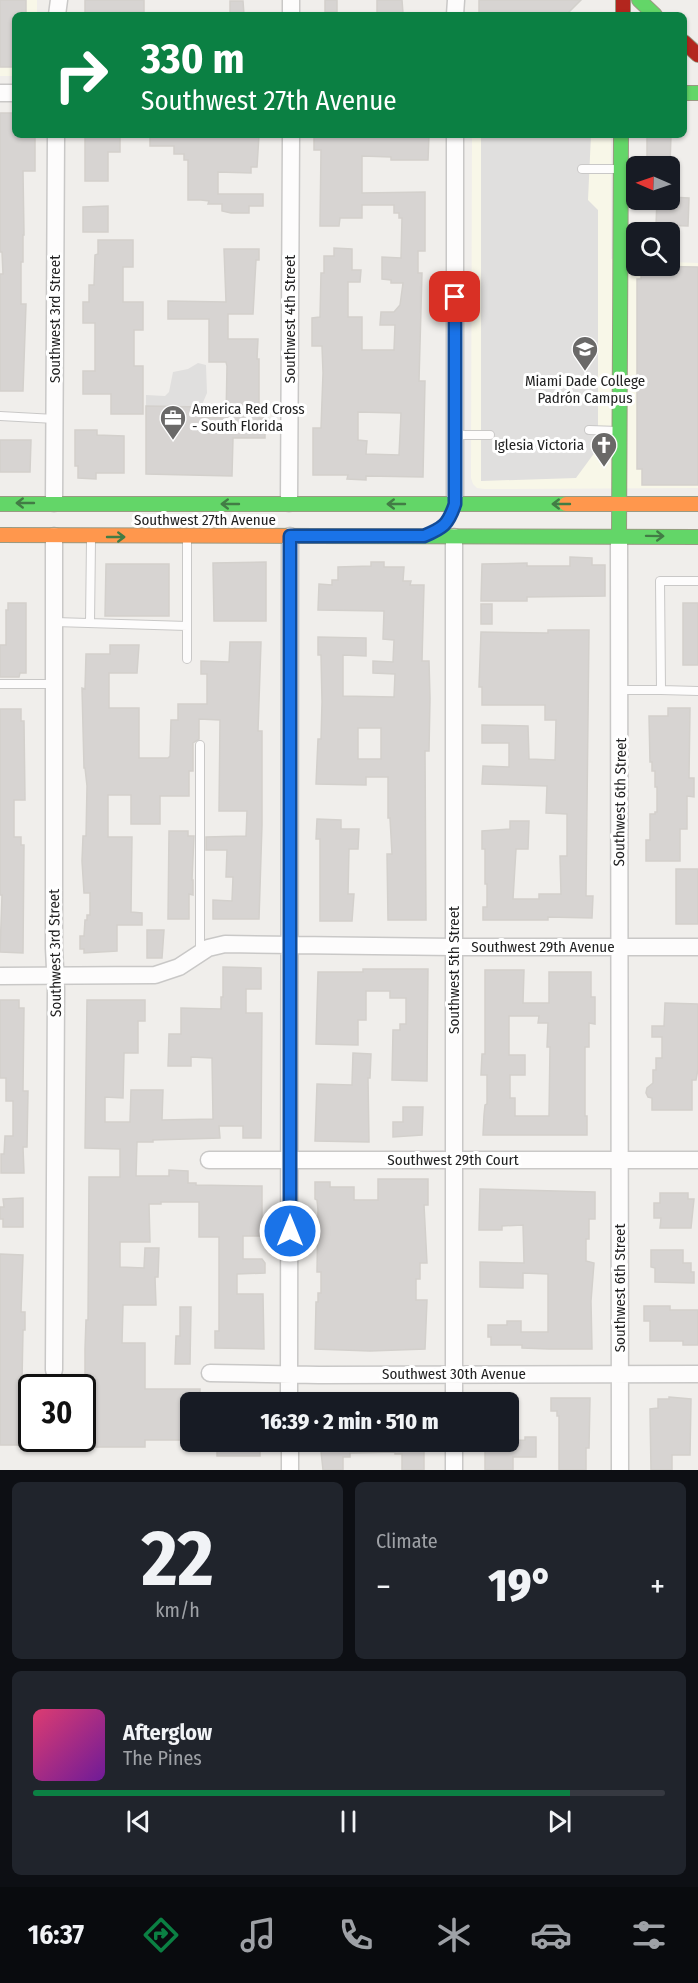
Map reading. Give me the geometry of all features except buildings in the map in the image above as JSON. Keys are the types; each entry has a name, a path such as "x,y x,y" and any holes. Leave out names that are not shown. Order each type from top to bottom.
{"main road":[{"path":"639,0 652,12"},
{"path":"687,45 698,55"},
{"name":"Southwest 6th Street","path":"619,536 621,138"},
{"path":"15,535 34,524 54,503"},
{"name":"Southwest 27th Avenue","path":"0,504 92,504 287,519 424,536 443,528 452,519"},
{"path":"62,526 92,504"},
{"name":"Southwest 27th Avenue","path":"0,535 15,535 62,526 92,537 254,536 277,527 287,519 452,519 619,505 698,504"},
{"name":"Southwest 27th Avenue","path":"452,519 619,536 698,537"}],"street":[{"name":"Southwest 3rd Street","path":"54,503 56,138"},
{"name":"Southwest 4th Street","path":"289,1392 287,519 291,138"},
{"name":"Southwest 5th Street","path":"454,1392 452,519 455,435 455,138"},
{"name":"Southwest 3rd Street","path":"54,1370 55,622 62,526"},
{"name":"Southwest 6th Street","path":"619,536 621,690 620,1470"},
{"name":"Southwest 29th Avenue","path":"0,976 155,975 179,967 200,952 225,944 698,947"},
{"name":"Southwest 29th Court","path":"208,1160 698,1160"},
{"name":"Southwest 30th Avenue","path":"210,1372 454,1375 698,1374"},
{"path":"290,1452 290,1470"},
{"path":"454,1452 454,1470"}],"lane":[{"path":"582,169 620,169"},
{"path":"0,416 55,419"},
{"path":"589,430 619,431"},
{"path":"455,435 490,435"},
{"path":"187,536 187,659"},
{"path":"90,623 92,537"},
{"path":"661,690 660,581 698,581"},
{"path":"55,622 187,626"},
{"path":"0,684 55,684"},
{"path":"621,690 698,691"},
{"path":"200,746 200,952"}],"shaded area":[{"path":"0,0 37,0 37,12 12,12 12,76 0,76"},
{"name":"Miami Dade College Padrón Campus","path":"472,138 611,138 611,259 626,260 626,276 680,276 680,262 698,263 698,488 484,489 477,488 471,478"},
{"path":"481,138 591,138 588,200 598,210 598,448 576,478 481,481"},
{"path":"198,363 206,365 207,393 201,407 146,406 146,395 165,396 169,392 173,372 188,369"}],"traffic: fast":[{"path":"639,0 652,12"},
{"path":"687,93 698,93"},
{"path":"619,536 621,138"},
{"path":"0,504 566,504"},
{"path":"316,536 698,537"}],"traffic: slow":[{"path":"566,504 698,504"},
{"path":"0,535 316,536"}],"traffic: jam":[{"path":"623,0 623,12"},
{"path":"687,45 698,55"}],"place":[{"name":"Miami Dade College Padrón Campus","path":"585,372"},
{"name":"America Red Cross - South Florida","path":"173,441"},
{"name":"Iglesia Victoria","path":"604,468"}],"route":[{"path":"290,1231 290,536 424,536 443,528 455,504 455,297"}]}
